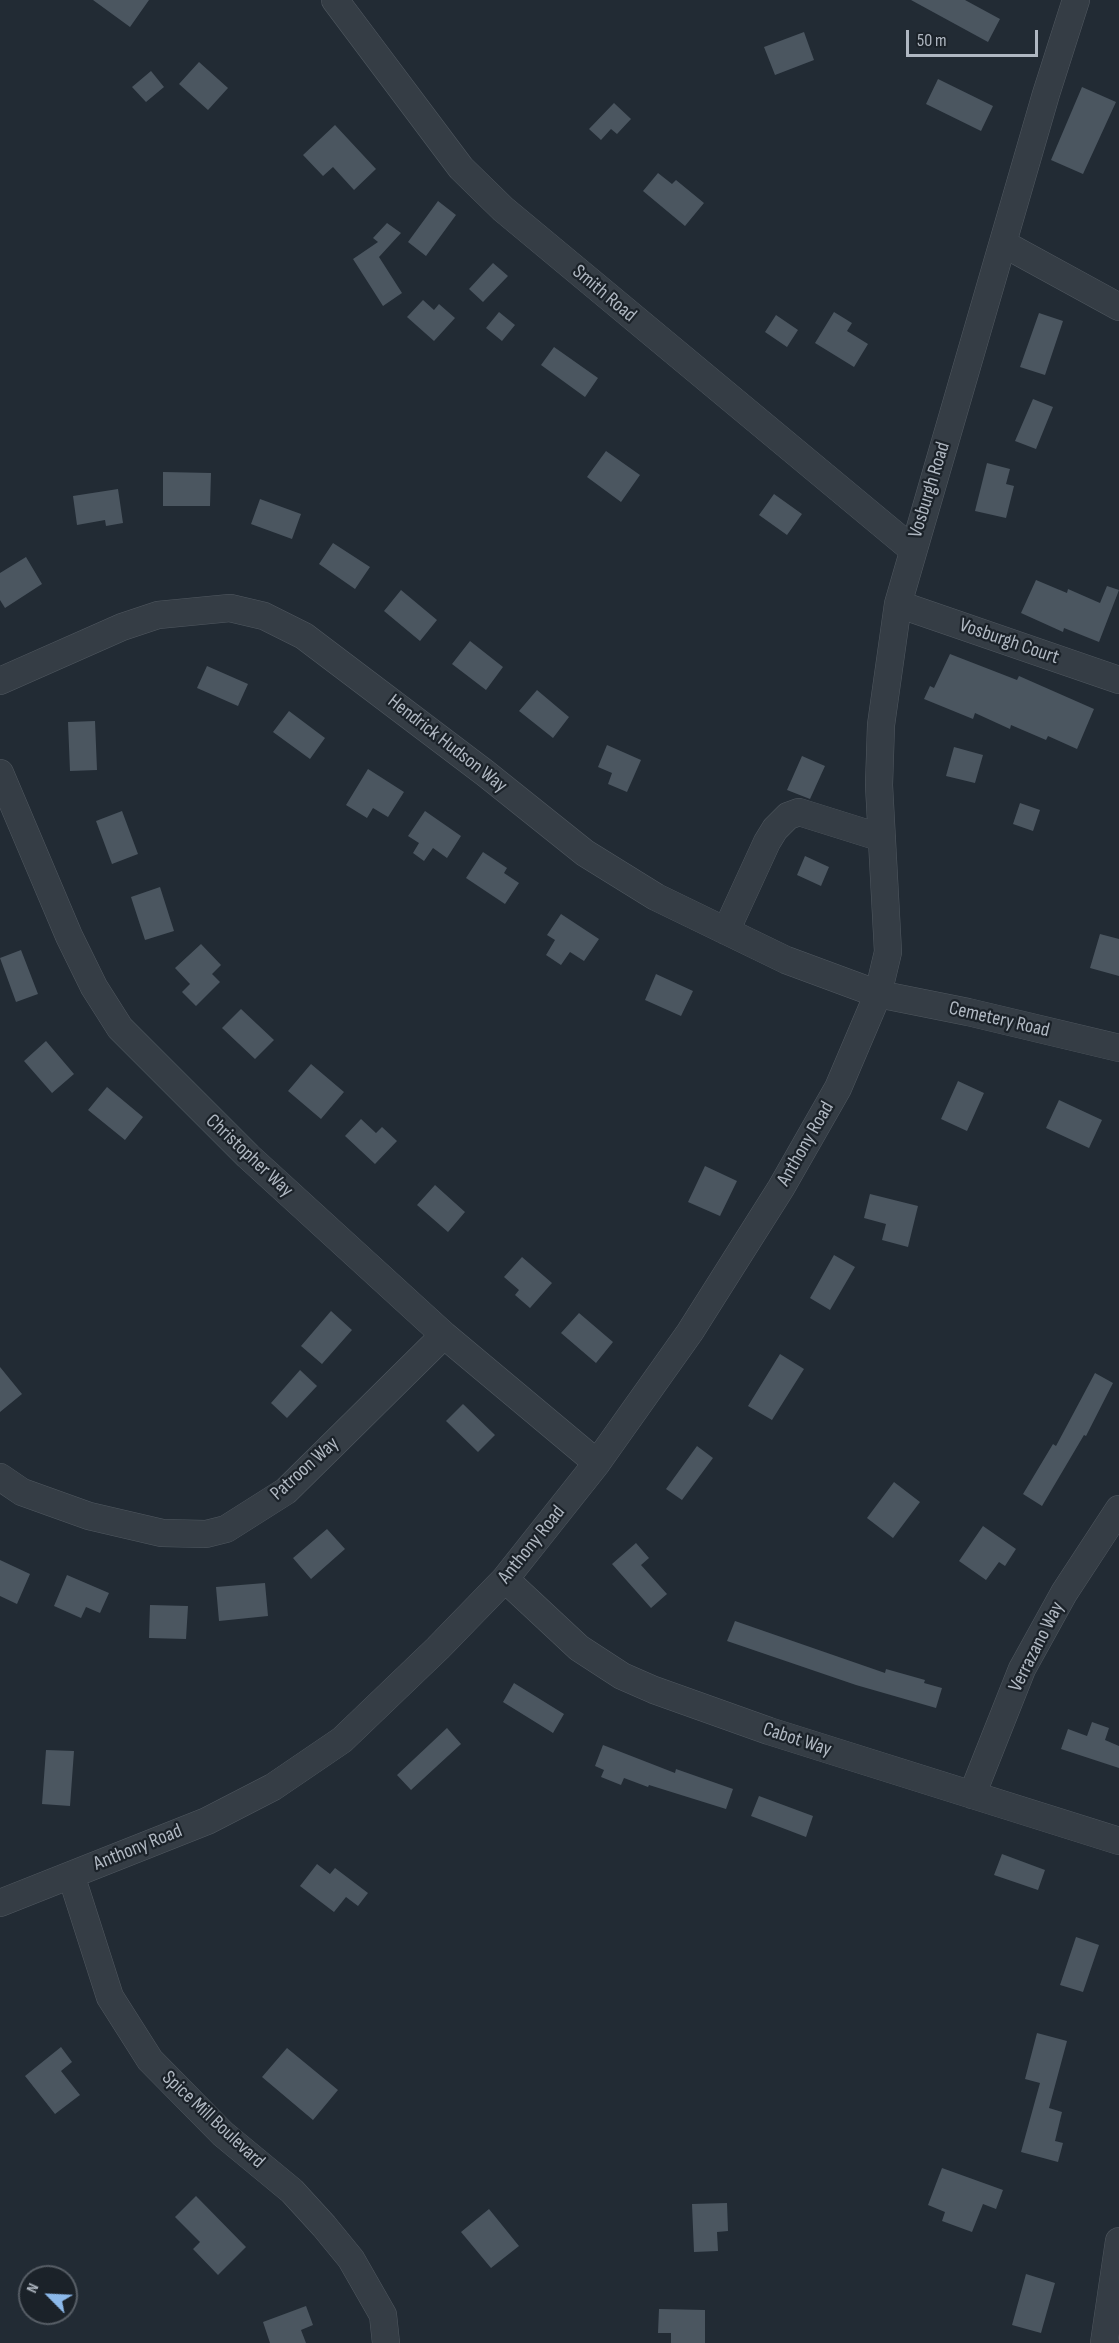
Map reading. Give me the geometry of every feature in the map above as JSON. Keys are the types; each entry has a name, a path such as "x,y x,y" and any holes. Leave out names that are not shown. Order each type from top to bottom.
{"street":[{"name":"Smith Road","path":"335,0 461,168 494,201 912,549"},
{"name":"Vosburgh Road","path":"878,994 888,952 879,785 880,725 898,604 912,549 1076,0"},
{"path":"1004,244 1119,307"},
{"name":"Vosburgh Court","path":"898,604 1119,680"},
{"name":"Hendrick Hudson Way","path":"0,681 122,627 158,615 230,608 264,616 304,636 485,773 585,853 656,897 786,960 878,994"},
{"name":"Christopher Way","path":"0,773 69,936 94,987 120,1028 155,1066 248,1155 444,1335 597,1463"},
{"path":"726,931 767,842 775,829 788,816 799,812 882,838"},
{"name":"Cemetery Road","path":"878,994 1119,1048"},
{"name":"Anthony Road","path":"0,1903 207,1821 273,1787 342,1740 505,1579 597,1463 690,1332 781,1188 838,1088 878,994"},
{"name":"Patroon Way","path":"0,1477 22,1492 89,1516 162,1533 206,1534 226,1529 286,1491 444,1335"},
{"name":"Verrazano Way","path":"972,1795 1022,1670 1064,1593 1119,1509"},
{"name":"Cabot Way","path":"505,1579 579,1648 622,1676 654,1690 769,1731 1119,1841"},
{"name":"Spice Mill Boulevard","path":"71,1875 110,1997 150,2060 223,2134 292,2191 324,2226 351,2259 383,2315 386,2343"},
{"path":"1104,2343 1119,2241"}],"building":[{"path":"93,0 149,0 130,27"},
{"path":"911,0 965,0 1000,19 988,42"},
{"path":"804,32 814,60 775,75 764,47"},
{"path":"199,62 228,88 208,110 179,84"},
{"path":"151,71 164,87 146,102 132,87"},
{"path":"938,79 993,106 981,131 926,104"},
{"path":"1082,87 1116,102 1083,174 1051,160"},
{"path":"614,103 631,119 617,134 611,129 601,140 589,129"},
{"path":"335,125 376,169 354,190 333,167 323,176 303,155"},
{"path":"658,173 672,184 676,180 704,203 685,226 643,191"},
{"path":"438,201 456,215 426,256 408,242"},
{"path":"387,223 401,233 379,257 402,293 383,306 353,259 378,242 373,238"},
{"path":"493,263 508,276 483,302 469,289"},
{"path":"423,300 434,310 439,304 455,318 434,341 407,317"},
{"path":"499,312 515,325 502,341 486,328"},
{"path":"834,312 852,323 847,331 868,344 854,367 815,343"},
{"path":"1039,313 1063,321 1045,375 1020,367"},
{"path":"776,315 798,330 787,347 765,332"},
{"path":"554,347 598,378 585,397 541,365"},
{"path":"1033,399 1053,407 1036,449 1015,441"},
{"path":"606,451 640,475 621,502 587,477"},
{"path":"987,463 1010,469 1006,484 1014,486 1006,518 975,511"},
{"path":"163,472 211,473 210,506 163,506"},
{"path":"118,489 123,523 106,526 105,520 77,525 73,496"},
{"path":"774,494 802,514 787,535 759,515"},
{"path":"260,499 301,514 292,539 251,524"},
{"path":"333,543 370,567 355,589 319,564"},
{"path":"26,557 42,584 5,608 0,600 0,573"},
{"path":"1036,580 1067,593 1068,589 1100,603 1107,586 1119,590 1099,642 1064,628 1063,632 1021,613"},
{"path":"401,590 437,620 420,641 384,611"},
{"path":"470,641 503,667 486,690 452,664"},
{"path":"950,654 1017,680 1019,676 1094,709 1077,749 1048,736 1046,740 1011,725 1010,729 975,713 973,719 924,699 930,686 934,688"},
{"path":"207,666 248,684 238,706 197,688"},
{"path":"537,690 569,717 553,738 519,711"},
{"path":"289,711 325,738 310,759 273,732"},
{"path":"95,721 97,770 70,771 68,722"},
{"path":"607,745 641,760 627,792 608,784 612,773 598,767"},
{"path":"954,747 983,755 975,783 946,776"},
{"path":"802,756 825,766 810,799 787,790"},
{"path":"368,769 404,792 388,817 373,808 367,818 346,805"},
{"path":"1020,803 1040,810 1033,831 1013,824"},
{"path":"122,811 138,854 112,864 96,821"},
{"path":"425,811 461,836 447,858 433,848 424,861 413,853 419,843 408,836"},
{"path":"483,852 507,868 504,873 519,883 505,904 466,878"},
{"path":"805,856 829,867 821,886 797,875"},
{"path":"160,887 174,931 145,940 131,897"},
{"path":"561,914 599,939 584,961 570,952 561,965 546,955 555,940 547,935"},
{"path":"1100,934 1119,939 1119,976 1090,968"},
{"path":"201,944 221,965 212,974 220,982 196,1006 182,992 190,984 175,968"},
{"path":"21,950 38,994 16,1002 0,958"},
{"path":"656,974 693,991 681,1016 645,1000"},
{"path":"241,1009 274,1040 255,1059 222,1028"},
{"path":"46,1041 74,1074 52,1093 24,1061"},
{"path":"311,1064 344,1092 321,1119 288,1091"},
{"path":"958,1081 984,1093 967,1131 941,1119"},
{"path":"107,1087 143,1117 125,1140 88,1110"},
{"path":"1059,1100 1102,1120 1089,1148 1046,1128"},
{"path":"361,1119 376,1133 382,1127 397,1141 375,1164 345,1136"},
{"path":"705,1166 737,1181 720,1216 688,1202"},
{"path":"435,1185 465,1212 448,1232 417,1205"},
{"path":"870,1194 918,1206 908,1247 882,1240 886,1224 864,1218"},
{"path":"834,1255 855,1267 830,1310 810,1298"},
{"path":"522,1257 552,1283 530,1308 515,1295 519,1290 504,1277"},
{"path":"331,1311 352,1330 322,1364 301,1346"},
{"path":"579,1313 613,1342 596,1363 561,1333"},
{"path":"780,1354 804,1369 772,1420 748,1406"},
{"path":"0,1367 22,1394 0,1412"},
{"path":"300,1370 317,1386 287,1418 271,1403"},
{"path":"1095,1373 1113,1383 1086,1436 1084,1435 1042,1506 1023,1494 1053,1444 1056,1446"},
{"path":"463,1404 495,1435 478,1452 446,1421"},
{"path":"697,1446 713,1458 682,1500 666,1489"},
{"path":"894,1482 920,1502 893,1538 867,1518"},
{"path":"983,1526 1016,1549 1005,1566 999,1562 986,1580 959,1561"},
{"path":"327,1529 345,1549 311,1579 293,1558"},
{"path":"636,1543 649,1558 641,1565 667,1594 651,1608 612,1564"},
{"path":"0,1560 30,1574 17,1604 0,1596"},
{"path":"67,1575 109,1593 100,1613 86,1607 81,1618 54,1606"},
{"path":"265,1583 268,1616 219,1621 216,1587"},
{"path":"150,1605 188,1606 186,1639 149,1638"},
{"path":"735,1621 885,1673 886,1669 925,1680 924,1683 942,1688 936,1708 856,1685 727,1641"},
{"path":"514,1683 564,1714 553,1733 503,1702"},
{"path":"1092,1722 1109,1728 1105,1740 1119,1746 1119,1768 1061,1749 1068,1729 1087,1736"},
{"path":"447,1728 461,1744 411,1790 397,1775"},
{"path":"603,1745 675,1773 676,1769 733,1789 726,1809 624,1778 621,1785 601,1777 604,1770 595,1766"},
{"path":"46,1750 74,1751 70,1806 42,1804"},
{"path":"759,1796 813,1816 806,1837 751,1816"},
{"path":"1002,1854 1045,1870 1038,1890 994,1875"},
{"path":"317,1864 330,1874 335,1868 368,1893 358,1906 346,1897 334,1912 300,1886"},
{"path":"1076,1937 1099,1945 1083,1992 1060,1985"},
{"path":"1037,2033 1067,2041 1049,2108 1062,2112 1055,2141 1063,2143 1058,2162 1021,2152 1040,2083 1025,2079"},
{"path":"61,2047 72,2062 61,2071 80,2095 55,2114 25,2076"},
{"path":"287,2048 338,2090 313,2120 262,2077"},
{"path":"942,2168 1003,2190 996,2209 983,2204 972,2232 942,2221 945,2212 928,2205"},
{"path":"196,2196 246,2247 218,2275 193,2249 200,2242 175,2217"},
{"path":"727,2203 728,2231 717,2232 718,2251 694,2252 692,2204"},
{"path":"489,2209 519,2246 491,2268 461,2232"},
{"path":"1026,2274 1055,2283 1041,2333 1012,2325"},
{"path":"306,2306 313,2325 301,2330 306,2343 270,2343 263,2322"},
{"path":"659,2309 705,2310 705,2343 671,2343 671,2333 658,2333"}]}
